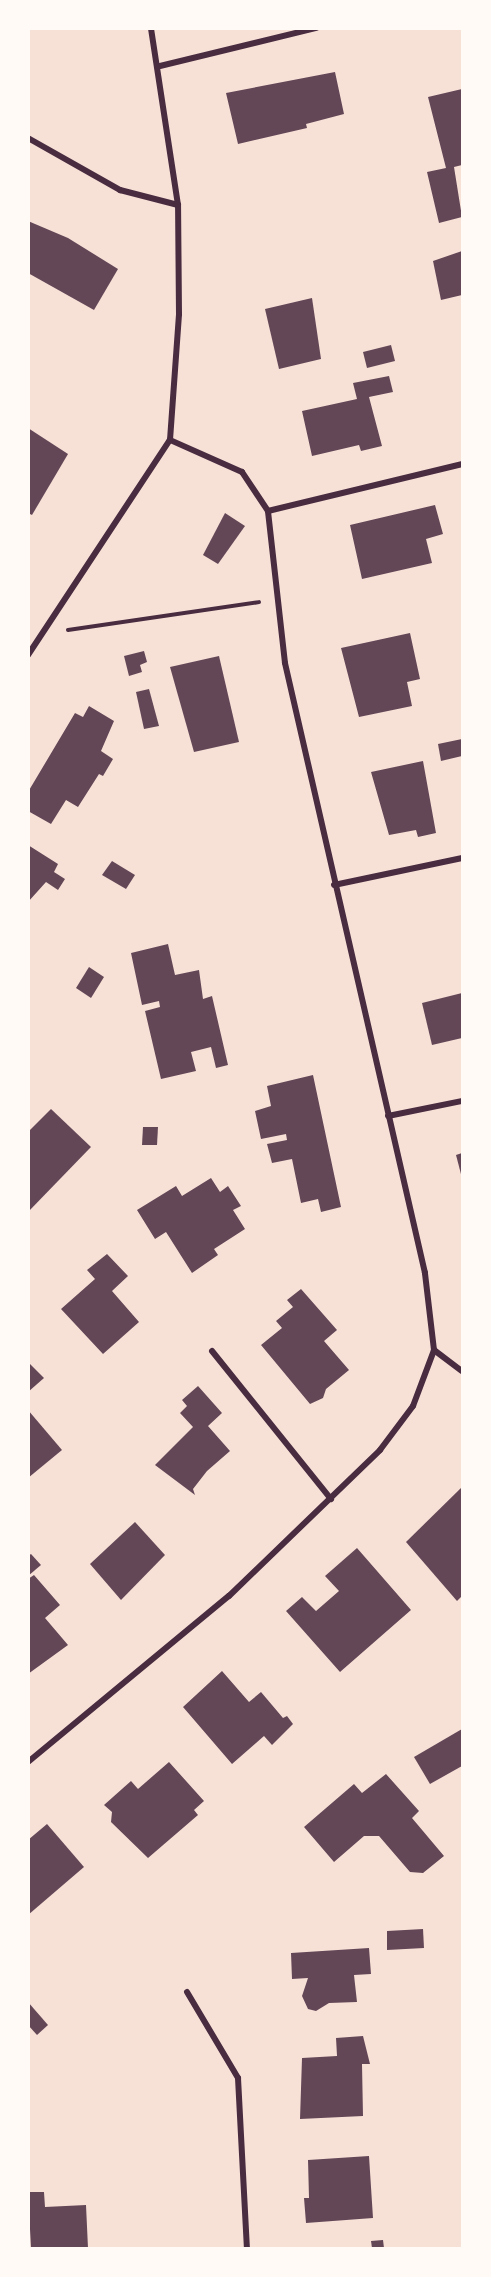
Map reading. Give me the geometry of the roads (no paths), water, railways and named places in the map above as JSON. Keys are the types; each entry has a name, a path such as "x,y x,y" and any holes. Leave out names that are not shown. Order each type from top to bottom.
{"street":[{"path":"28,656 170,440 179,314 178,205 160,66 151,28"},
{"path":"160,66 316,28"},
{"path":"28,138 120,190 178,205"},
{"path":"28,1762 228,1596 380,1450 413,1406 434,1350 426,1273 334,885 285,663 268,511 242,472 170,440"},
{"path":"268,511 462,464"},
{"path":"334,885 462,858"},
{"path":"388,1116 462,1101"},
{"path":"434,1350 462,1371"},
{"path":"212,1351 331,1499"},
{"path":"187,1992 238,2078 247,2248"}]}
